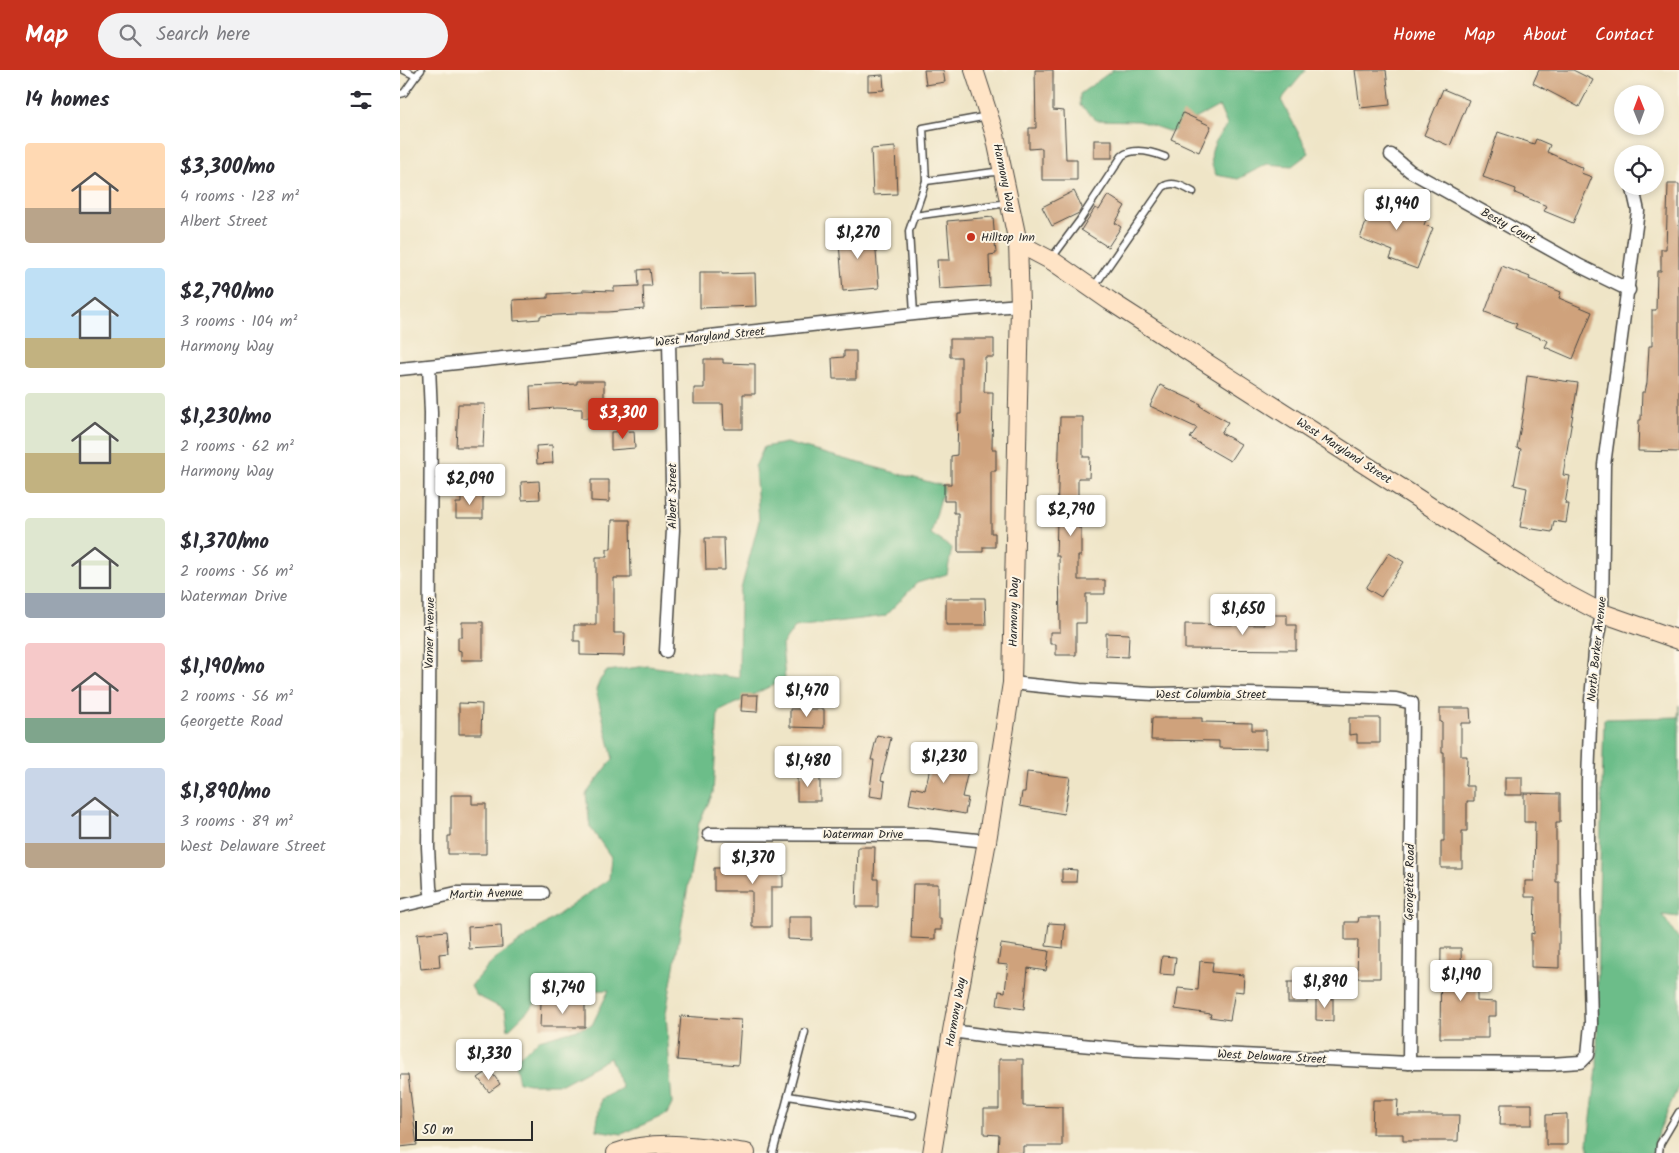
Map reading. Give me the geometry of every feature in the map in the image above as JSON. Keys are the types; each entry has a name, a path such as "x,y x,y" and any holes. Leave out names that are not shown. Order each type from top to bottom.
{"street":[{"name":"Harmony Way","path":"932,1153 987,841 1012,683 1020,305 1018,243 995,135 974,70"},
{"name":"Besty Court","path":"1390,155 1410,171 1580,266 1629,290"},
{"name":"North Barker Avenue","path":"1588,1053 1591,1024 1588,772 1591,700 1595,652 1602,613 1604,466 1629,290 1638,211 1635,195"},
{"name":"West Maryland Street","path":"1018,243 1050,260 1553,587 1602,613 1679,640"},
{"name":"West Maryland Street","path":"400,369 914,314 1020,305"},
{"name":"Albert Street","path":"666,651 673,530 669,341"},
{"name":"Varner Avenue","path":"429,367 431,423 428,847 432,898"},
{"name":"West Columbia Street","path":"1012,683 1080,690 1154,694 1208,693 1323,696 1396,700 1410,703"},
{"name":"Georgette Road","path":"1409,1063 1412,727 1412,703 1410,703"},
{"name":"Waterman Drive","path":"709,834 928,835 987,841"},
{"name":"Martin Avenue","path":"400,906 456,893 543,893"},
{"name":"West Delaware Street","path":"952,1031 1004,1038 1136,1050 1409,1063 1575,1063 1581,1062 1588,1053"},
{"path":"616,1153 646,1145 675,1149 711,1148 746,1153"}],"lane":[{"path":"404,70 416,76"},
{"path":"400,94 404,93 421,70"},
{"path":"914,314 909,231 926,181 923,128 989,116"},
{"path":"1050,260 1080,220 1122,156 1127,152 1138,151 1165,157"},
{"path":"926,181 1003,171"},
{"path":"1092,289 1163,187 1168,184 1181,185 1193,192"},
{"path":"914,216 1010,203"},
{"path":"773,1153 805,1032"},
{"path":"788,1096 913,1115"},
{"path":"1659,1153 1660,1144 1679,1112"}],"green space":[{"path":"1113,70 1306,70 1281,100 1309,153 1292,166 1267,164 1238,179 1216,175 1211,161 1211,154 1215,142 1227,125 1219,106 1171,132 1139,121 1096,120 1080,105 1080,94"},
{"path":"786,443 944,486 931,534 952,548 947,574 917,583 885,616 795,627 782,645 785,679 718,712 713,793 699,823 666,1013 672,1104 667,1114 622,1134 596,1130 601,1099 622,1088 610,1058 562,1084 529,1084 519,1082 514,1060 539,1040 592,1025 609,990 547,992 508,1030 505,1010 476,995 471,986 495,959 609,879 611,857 590,827 586,794 613,759 596,690 600,680 607,671 648,666 739,678 740,593 759,521 755,467 764,447"},
{"path":"1679,705 1679,917 1662,915 1679,939 1679,1085 1656,1138 1656,1153 1590,1153 1588,1143 1597,1069 1598,931 1604,719 1678,717"}],"building":[{"path":"924,70 943,70 945,82 926,85"},
{"path":"1035,70 1053,70 1053,110 1064,111 1066,159 1077,159 1077,180 1042,180 1042,148 1029,149 1029,128 1036,128"},
{"path":"1355,70 1386,70 1390,105 1360,108"},
{"path":"1539,70 1573,70 1593,80 1579,107 1533,83"},
{"path":"883,75 884,90 868,91 868,76"},
{"path":"1443,89 1469,100 1450,146 1424,135"},
{"path":"1183,113 1211,126 1199,152 1171,139"},
{"path":"1498,132 1534,144 1536,139 1550,145 1547,152 1583,168 1581,173 1592,177 1573,223 1544,211 1547,206 1515,193 1516,189 1483,177"},
{"path":"1094,140 1112,140 1112,158 1094,158"},
{"path":"895,147 897,194 873,195 871,149"},
{"path":"1668,184 1679,184 1679,452 1638,451 1642,392 1645,392 1647,383 1649,346 1652,346 1652,310 1656,310 1657,271 1661,271 1661,249 1666,249"},
{"path":"1074,191 1082,207 1079,213 1052,226 1042,207"},
{"path":"1377,194 1405,205 1404,208 1427,217 1424,225 1433,228 1417,269 1390,259 1393,251 1360,238"},
{"path":"1108,195 1125,206 1115,223 1121,227 1108,247 1081,230 1095,208 1099,210"},
{"path":"993,217 996,254 989,255 990,286 939,289 937,260 950,260 947,221"},
{"path":"874,228 879,288 843,291 838,231"},
{"path":"1502,266 1561,292 1559,298 1592,312 1573,359 1545,347 1548,341 1515,328 1517,324 1485,312"},
{"path":"650,269 652,286 643,286 644,309 576,312 576,314 540,316 540,319 514,321 513,300 548,298 548,294 583,292 583,290 614,291 614,287 639,286 638,270"},
{"path":"700,272 722,272 722,274 755,273 756,306 700,308"},
{"path":"950,339 994,339 994,357 985,357 984,392 993,392 992,449 996,449 996,471 991,471 991,533 995,533 995,547 983,547 983,552 958,552 958,513 954,513 954,501 944,501 944,484 951,484 951,456 957,455 958,414 961,414 961,357 950,357"},
{"path":"844,351 856,351 856,379 833,379 832,358 844,357"},
{"path":"704,359 723,359 723,363 755,364 755,394 743,394 743,429 724,429 723,404 694,404 694,388 704,388"},
{"path":"1527,376 1578,383 1563,475 1570,476 1565,504 1569,504 1566,523 1554,521 1552,532 1520,527 1527,488 1514,485 1521,449 1517,448"},
{"path":"577,381 604,381 604,418 582,418 582,409 556,408 531,410 530,386 577,384"},
{"path":"1160,385 1201,404 1200,406 1228,422 1221,433 1241,444 1230,461 1190,438 1197,428 1150,406"},
{"path":"458,404 485,404 483,447 456,447"},
{"path":"1060,417 1083,417 1083,457 1090,457 1089,478 1078,478 1078,528 1081,528 1081,556 1078,556 1078,580 1105,580 1105,594 1086,594 1086,623 1076,623 1076,655 1056,655 1056,644 1050,644 1050,632 1060,632 1059,556 1056,556"},
{"path":"634,431 635,448 611,450 611,432"},
{"path":"552,445 553,463 537,464 536,446"},
{"path":"591,480 609,480 609,502 591,501"},
{"path":"539,481 540,499 522,500 521,482"},
{"path":"461,492 483,492 483,518 456,518 456,503 461,503"},
{"path":"612,520 630,520 631,578 614,578 614,633 625,633 624,656 580,655 580,641 574,641 574,625 596,625 596,557 607,557 607,549 611,549"},
{"path":"705,538 724,538 725,570 706,570"},
{"path":"1389,553 1404,562 1381,597 1366,588"},
{"path":"946,598 985,598 986,625 946,625"},
{"path":"1264,615 1287,615 1287,625 1296,625 1296,650 1185,649 1185,624 1264,625"},
{"path":"462,622 483,622 483,660 461,660 461,651 458,650 458,637 462,637"},
{"path":"1106,633 1129,634 1128,657 1106,656"},
{"path":"742,695 758,695 757,712 741,711"},
{"path":"459,703 482,704 481,734 459,734"},
{"path":"1440,708 1470,708 1471,723 1461,723 1461,756 1467,756 1466,786 1474,786 1474,801 1467,801 1467,831 1462,831 1462,868 1441,868 1441,841 1444,841 1444,752 1442,752"},
{"path":"790,709 824,709 824,728 790,727"},
{"path":"1152,718 1202,718 1202,722 1252,723 1252,730 1266,730 1266,749 1219,748 1219,741 1151,740"},
{"path":"1349,718 1380,718 1380,743 1357,743 1357,734 1349,735"},
{"path":"877,735 891,738 881,780 885,781 883,798 869,796 874,760 871,760"},
{"path":"934,750 971,758 962,797 968,798 965,814 909,804 912,787 925,790"},
{"path":"1027,772 1070,777 1064,814 1020,806 1022,792 1025,792"},
{"path":"797,775 820,775 820,801 797,801"},
{"path":"1505,777 1522,777 1522,795 1505,795"},
{"path":"1524,793 1560,794 1560,823 1556,823 1556,882 1559,882 1559,968 1531,967 1531,933 1534,934 1535,897 1525,897 1525,881 1534,881 1535,822 1524,822"},
{"path":"451,795 472,795 472,804 486,804 486,854 448,854 448,836 451,836"},
{"path":"858,847 875,847 874,879 878,879 878,907 856,907"},
{"path":"763,857 783,857 783,887 771,887 771,927 752,927 752,891 714,891 714,868 725,868 725,863 763,863"},
{"path":"1062,869 1077,870 1076,882 1062,882"},
{"path":"913,884 938,884 938,918 941,918 941,930 935,930 935,939 911,938"},
{"path":"788,917 812,917 812,940 788,939"},
{"path":"1359,917 1380,917 1380,978 1357,978 1358,940 1345,940 1345,922 1358,922"},
{"path":"1049,923 1065,924 1063,948 1046,946"},
{"path":"501,925 502,947 469,949 468,927"},
{"path":"446,931 448,953 439,954 440,967 421,969 417,934"},
{"path":"1001,944 1049,951 1046,971 1028,968 1024,1009 997,1005 999,991 1005,992 1008,965 998,964"},
{"path":"1441,948 1461,948 1462,990 1477,990 1477,1001 1496,1002 1496,1016 1488,1016 1488,1038 1440,1038"},
{"path":"1162,956 1176,957 1174,975 1160,974"},
{"path":"1200,961 1213,962 1212,972 1244,975 1243,992 1235,991 1230,1020 1210,1017 1211,1014 1175,1009 1178,988 1198,990"},
{"path":"1288,982 1307,982 1307,1003 1288,1003"},
{"path":"1333,998 1333,1021 1316,1020 1316,999"},
{"path":"541,1002 585,1003 585,1027 540,1027"},
{"path":"681,1016 741,1020 738,1065 677,1060"},
{"path":"999,1059 1023,1059 1023,1106 1062,1107 1062,1146 1023,1146 1023,1153 998,1153 999,1135 984,1134 984,1109 999,1109"},
{"path":"490,1070 500,1084 489,1092 478,1078"},
{"path":"400,1075 408,1075 417,1145 400,1147"},
{"path":"1373,1100 1398,1100 1397,1115 1459,1115 1458,1141 1403,1141 1403,1134 1372,1134"},
{"path":"1501,1104 1532,1104 1532,1125 1500,1125"},
{"path":"1567,1114 1567,1145 1546,1145 1546,1115"}],"place":[{"name":"Hilltop Inn","path":"971,237"}]}
